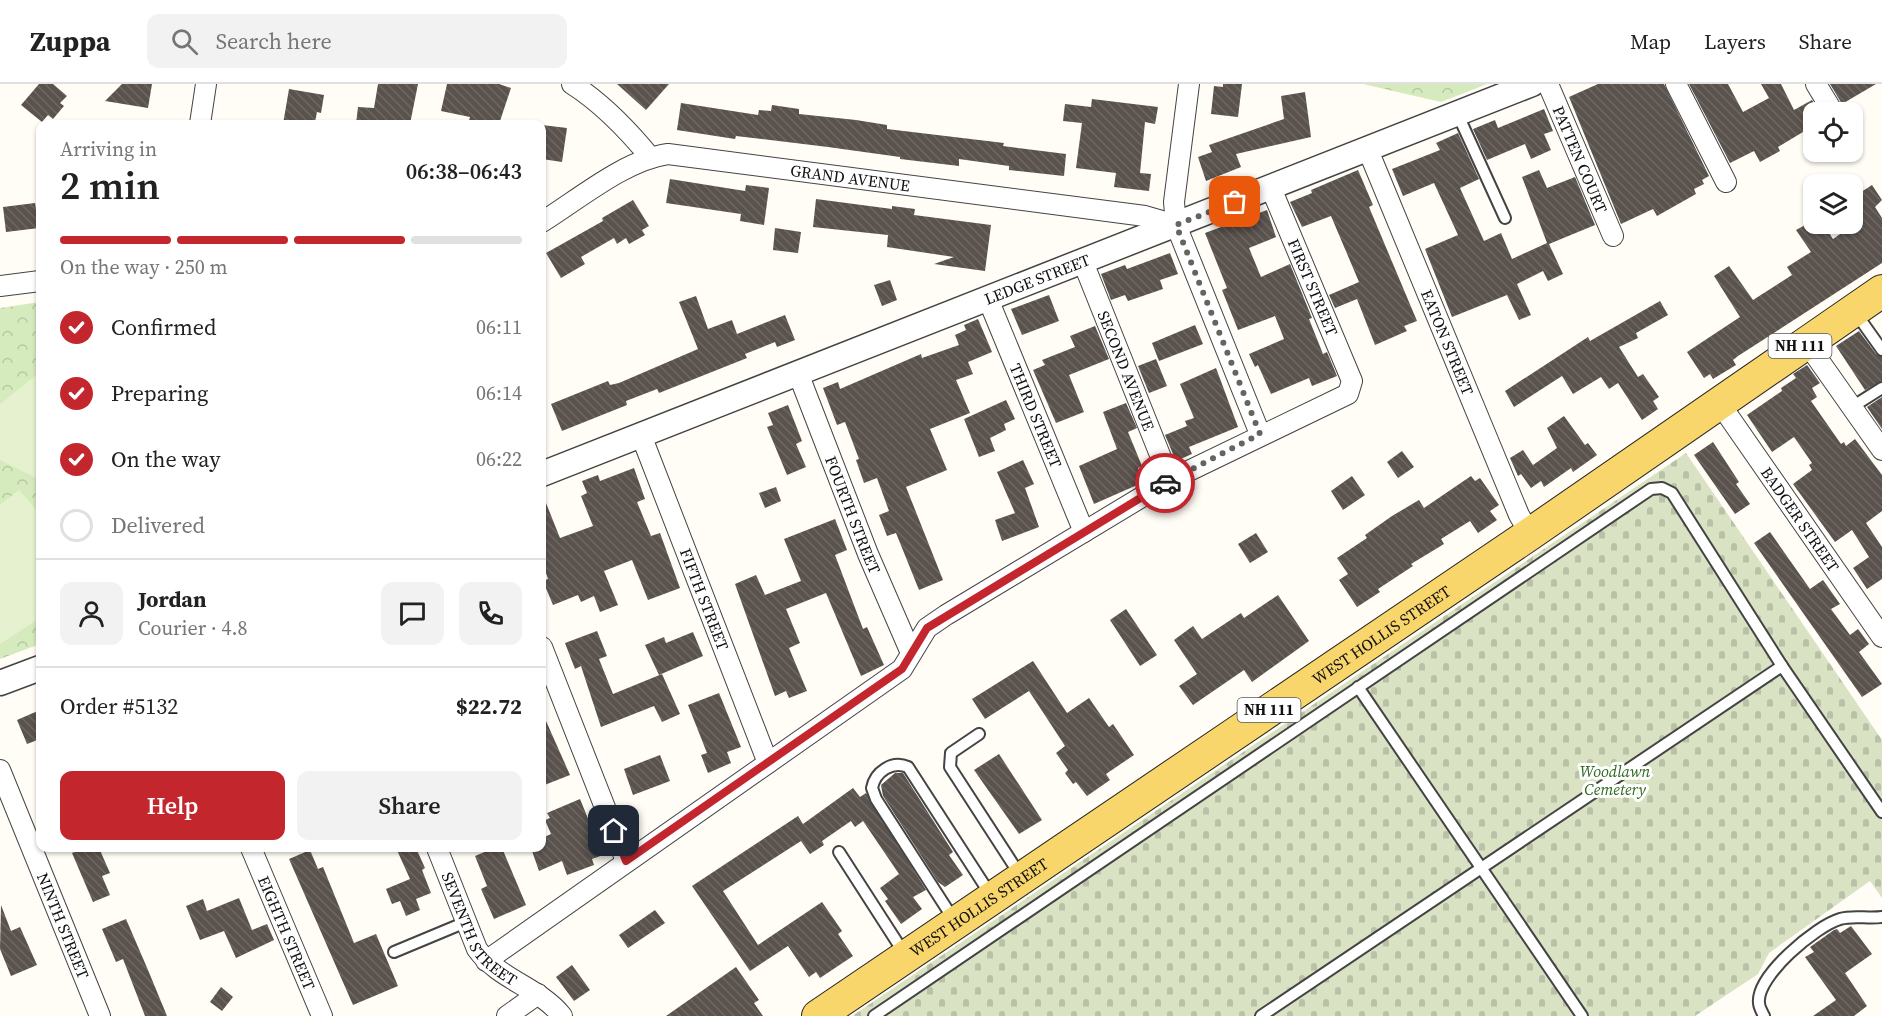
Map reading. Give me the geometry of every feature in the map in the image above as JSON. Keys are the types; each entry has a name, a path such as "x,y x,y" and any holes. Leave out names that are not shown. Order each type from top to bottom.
{"main road":[{"name":"WEST HOLLIS STREET","path":"818,1016 1530,534 1718,402 1882,291"}],"street":[{"path":"201,120 206,84"},
{"path":"572,84 588,94 619,122 650,157"},
{"path":"486,961 902,669 927,628 1170,480 1260,434 1176,225 1174,202 1189,84"},
{"name":"LEDGE STREET","path":"546,472 1532,84"},
{"name":"PATTEN COURT","path":"1548,84 1612,236"},
{"path":"1676,84 1726,182"},
{"path":"1816,84 1827,102"},
{"name":"EATON STREET","path":"1368,150 1519,515 1530,534"},
{"name":"GRAND AVENUE","path":"546,219 630,166 650,157 668,154 1145,216 1176,225"},
{"name":"FIRST STREET","path":"1260,434 1348,394 1352,388 1352,381 1271,188"},
{"name":"SECOND AVENUE","path":"1083,262 1170,480"},
{"path":"0,286 36,282"},
{"name":"THIRD STREET","path":"988,299 1084,532"},
{"path":"1806,342 1882,450"},
{"name":"FOURTH STREET","path":"798,374 868,554 911,653"},
{"name":"BADGER STREET","path":"1718,402 1882,637"},
{"name":"FIFTH STREET","path":"641,435 768,763"},
{"path":"546,657 626,861"},
{"path":"0,683 36,670"},
{"name":"NINTH STREET","path":"0,770 100,1016"},
{"name":"EIGHTH STREET","path":"253,852 322,1016"},
{"name":"SEVENTH STREET","path":"439,852 477,949 486,961 538,994 562,1016"},
{"path":"507,1016 538,994"}],"lane":[{"path":"1458,115 1506,218"},
{"path":"1853,309 1882,350"},
{"path":"1852,407 1882,388"},
{"path":"874,1016 1651,489 1662,488 1672,493 1782,666 1882,812"},
{"path":"1261,1016 1782,666"},
{"path":"1358,687 1582,1016"},
{"path":"979,734 951,753 950,767 1022,877"},
{"path":"956,922 876,799 872,788 879,773 894,765 901,764 908,767 993,897"},
{"path":"839,852 905,956"},
{"path":"1764,1016 1759,1002 1761,990 1784,957 1799,943 1830,922 1843,918 1882,917"},
{"path":"394,952 466,922"}],"green space":[{"path":"1363,84 1487,84 1441,102"},
{"path":"36,303 36,646 0,659 0,308"},
{"path":"36,375 36,478 0,460 0,404"},
{"name":"Woodlawn Cemetery","path":"1686,453 1882,740 1882,898 1870,881 1769,953 1758,974 1695,1016 852,1016"},
{"path":"19,490 36,509 36,621 0,644 0,505"}],"building":[{"path":"39,84 53,84 67,96 60,103 64,106 53,119 48,115 44,120 40,120 21,105"},
{"path":"122,84 152,84 148,108 105,101"},
{"path":"378,84 418,84 411,120 356,120 358,107 374,108"},
{"path":"447,84 499,84 511,88 500,120 469,120 470,117 441,111"},
{"path":"617,84 669,84 646,110"},
{"path":"1223,84 1242,84 1238,117 1211,114 1214,86 1223,87"},
{"path":"1598,84 1664,84 1709,176 1702,180 1704,184 1694,189 1696,194 1657,216 1653,209 1621,224 1569,97"},
{"path":"1689,84 1728,84 1743,112 1769,98 1761,84 1781,84 1794,110 1803,105 1803,132 1778,147 1780,151 1760,162 1754,151 1730,163"},
{"path":"1830,84 1876,84 1845,102 1841,102"},
{"path":"289,89 324,95 321,113 317,112 315,120 284,120"},
{"path":"1305,92 1311,137 1236,154 1241,167 1206,181 1198,157 1212,152 1209,145 1284,119 1281,96"},
{"path":"1092,99 1158,107 1155,124 1145,122 1140,173 1151,174 1149,191 1114,187 1116,173 1076,168 1082,123 1063,121 1065,104 1091,107"},
{"path":"681,103 758,115 759,110 771,111 772,105 799,109 799,114 887,125 887,129 1004,143 1003,146 1066,154 1064,176 1009,170 1009,166 959,159 959,166 828,147 736,136 735,139 677,130"},
{"path":"1544,109 1553,131 1544,134 1551,150 1531,159 1525,144 1487,160 1473,129 1495,120 1498,128"},
{"path":"546,125 567,128 562,162 546,160"},
{"path":"1458,133 1479,179 1460,188 1484,241 1501,233 1512,259 1547,243 1522,177 1539,170 1547,188 1575,177 1595,225 1549,244 1563,274 1548,281 1543,271 1517,284 1531,315 1519,320 1507,295 1452,317 1425,249 1458,235 1434,183 1403,196 1392,169 1440,150 1436,143"},
{"path":"1358,170 1373,205 1369,207 1417,321 1404,326 1407,331 1375,345 1357,299 1335,308 1329,295 1359,282 1331,216 1302,227 1290,202 1312,193 1311,190"},
{"path":"670,179 745,191 746,185 769,188 764,225 740,221 741,214 666,203"},
{"path":"1872,185 1882,200 1875,207 1882,218 1882,263 1738,356 1733,360 1736,365 1713,379 1710,374 1704,378 1687,352 1740,317 1714,276 1729,266 1753,300 1792,275 1787,267 1811,252 1796,230 1803,226 1803,234 1830,234 1833,239 1840,234 1863,234 1863,191"},
{"path":"816,199 892,209 892,206 915,209 914,215 991,225 985,271 934,264 954,257 887,247 888,235 813,227"},
{"path":"633,200 649,226 642,230 645,235 629,244 626,238 617,244 614,238 581,257 585,264 561,278 546,253 603,221 602,218"},
{"path":"35,203 36,228 6,232 3,207"},
{"path":"1267,210 1276,237 1249,248 1261,277 1290,264 1312,318 1309,319 1323,354 1327,352 1337,376 1312,386 1309,378 1271,394 1258,365 1255,367 1249,354 1284,339 1275,316 1238,330 1222,290 1227,288 1205,233"},
{"path":"775,228 801,232 798,253 773,250"},
{"path":"1170,253 1178,274 1160,280 1163,289 1128,301 1125,295 1111,300 1101,274 1125,265 1127,269"},
{"path":"890,280 897,300 882,306 874,285"},
{"path":"1049,295 1059,321 1022,335 1011,309"},
{"path":"696,296 708,329 732,320 737,334 785,315 795,340 777,347 775,342 745,354 747,358 659,393 657,389 626,401 627,405 562,431 551,404 608,381 610,385 619,383 698,349 679,302"},
{"path":"1660,301 1668,315 1636,333 1638,338 1619,347 1638,377 1643,374 1659,397 1653,401 1658,409 1642,420 1618,383 1609,389 1601,377 1573,394 1562,376 1514,407 1505,391 1588,337 1590,341"},
{"path":"978,319 992,352 968,362 973,374 956,380 970,413 930,429 947,470 906,487 943,580 919,590 896,533 887,536 879,515 889,511 877,478 864,483 856,460 859,459 845,422 837,425 823,388 838,382 840,389 921,354 922,358 959,345 955,335 966,330 964,325"},
{"path":"1195,325 1203,344 1159,361 1152,343"},
{"path":"1095,326 1109,359 1069,375 1084,412 1056,423 1033,370 1045,365 1042,360 1075,347 1070,336"},
{"path":"1859,331 1876,354 1882,357 1882,381 1865,390 1836,346"},
{"path":"1156,359 1167,386 1149,393 1138,366"},
{"path":"1807,365 1820,383 1812,388 1817,397 1811,401 1841,444 1844,442 1846,446 1855,439 1882,475 1882,511 1866,523 1882,547 1882,579 1867,589 1853,568 1869,557 1852,530 1835,542 1793,484 1812,470 1809,465 1812,463 1794,437 1772,452 1747,415 1782,391 1781,388 1796,378 1793,374"},
{"path":"1216,368 1238,427 1189,447 1192,454 1176,461 1165,435 1187,426 1185,421 1194,418 1180,384"},
{"path":"1882,397 1882,429 1867,407"},
{"path":"1006,400 1015,419 1004,424 1006,430 990,438 995,451 979,457 964,419"},
{"path":"1126,403 1137,428 1128,432 1142,466 1138,468 1144,482 1094,504 1079,466 1117,449 1103,412"},
{"path":"788,405 802,441 796,444 806,467 787,475 767,427 773,425 768,413"},
{"path":"1564,416 1585,445 1588,443 1597,455 1573,472 1571,468 1544,487 1541,481 1531,488 1521,474 1518,476 1510,458 1523,450 1533,465 1557,448 1547,428"},
{"path":"1713,442 1739,482 1736,484 1750,504 1735,514 1694,455"},
{"path":"1402,451 1414,467 1398,478 1387,462"},
{"path":"1023,460 1034,484 1025,488 1039,527 1002,541 995,520 1015,513 997,472"},
{"path":"634,468 645,499 637,502 651,536 660,533 680,588 648,600 632,560 604,571 618,605 600,612 594,596 581,602 578,595 553,605 546,588 548,579 546,573 546,503 560,538 593,526 581,496 587,493 582,481 598,475 600,481"},
{"path":"1352,476 1365,495 1343,510 1331,491"},
{"path":"1471,476 1475,481 1480,478 1499,505 1490,511 1497,520 1478,533 1470,521 1441,539 1444,544 1411,564 1413,566 1378,589 1380,592 1357,607 1339,580 1348,574 1337,558 1367,538 1365,535 1392,516 1419,500 1424,508"},
{"path":"776,487 781,501 765,508 759,493"},
{"path":"835,519 847,550 835,555 863,629 867,627 884,665 861,676 826,593 786,609 800,643 789,648 807,691 789,698 786,691 775,696 735,584 756,575 765,595 801,581 784,539"},
{"path":"1770,532 1810,589 1823,580 1840,604 1831,609 1850,635 1858,629 1869,644 1859,652 1882,684 1862,697 1754,543"},
{"path":"1256,533 1268,552 1250,563 1238,544"},
{"path":"1278,595 1309,641 1252,682 1244,670 1193,705 1179,686 1197,674 1174,640 1193,626 1202,639 1241,613 1244,618"},
{"path":"1126,609 1157,655 1140,666 1110,620"},
{"path":"597,631 607,656 599,659 613,694 662,674 680,714 662,722 654,706 601,727 581,666 575,669 565,643"},
{"path":"693,632 703,656 659,675 645,645 664,637 666,643"},
{"path":"1033,661 1067,713 1089,698 1109,727 1113,724 1134,755 1106,774 1110,780 1087,796 1076,782 1073,784 1065,773 1068,770 1056,753 1065,746 1029,691 985,719 972,699"},
{"path":"719,693 741,747 727,752 731,763 708,773 701,755 707,753 688,705"},
{"path":"36,712 36,741 27,744 17,720"},
{"path":"546,721 570,775 546,784"},
{"path":"999,754 1042,820 1019,834 974,770"},
{"path":"660,755 670,781 633,795 624,769"},
{"path":"895,773 903,773 953,852 949,855 963,875 945,887 938,882 883,796 881,785"},
{"path":"853,788 860,797 866,793 926,890 913,897 922,909 901,924 885,901 888,899 880,888 899,874 863,821 855,827 851,821 822,841 824,845 810,854 801,841 723,891 758,945 822,902 842,931 838,934 853,956 820,978 816,972 809,977 788,946 750,971 692,886 798,816 803,824"},
{"path":"580,799 603,855 592,859 594,865 567,875 562,861 539,871 532,852 546,852 546,836 551,834 546,822 546,820 550,818 547,813"},
{"path":"101,852 110,873 102,876 110,895 93,902 72,853"},
{"path":"311,852 318,869 323,867 354,943 376,934 398,986 353,1005 289,859"},
{"path":"398,852 418,852 425,868 422,870 431,893 416,899 420,910 406,916 400,901 392,904 386,889 410,879"},
{"path":"484,852 504,852 526,905 494,919 481,889 487,886 475,856"},
{"path":"239,898 252,930 267,924 274,940 236,958 224,931 200,940 186,906 203,899 207,911"},
{"path":"1,905 11,931 20,927 37,965 11,976 0,949"},
{"path":"655,910 665,923 628,948 619,935"},
{"path":"126,919 167,1016 145,1016 123,959 116,962 102,929"},
{"path":"1851,926 1872,954 1845,973 1867,1006 1854,1016 1813,1016 1836,1000 1805,957 1814,952 1810,947 1834,930 1837,929 1840,933"},
{"path":"572,965 590,990 574,1001 556,977"},
{"path":"736,967 759,1000 754,1003 763,1016 666,1016"},
{"path":"221,987 233,997 222,1011 210,1002"}],"way so far":[{"path":"1165,483 1260,434 1176,225 1235,202"}],"route":[{"path":"614,831 626,861 902,669 927,628 1165,483"}]}
